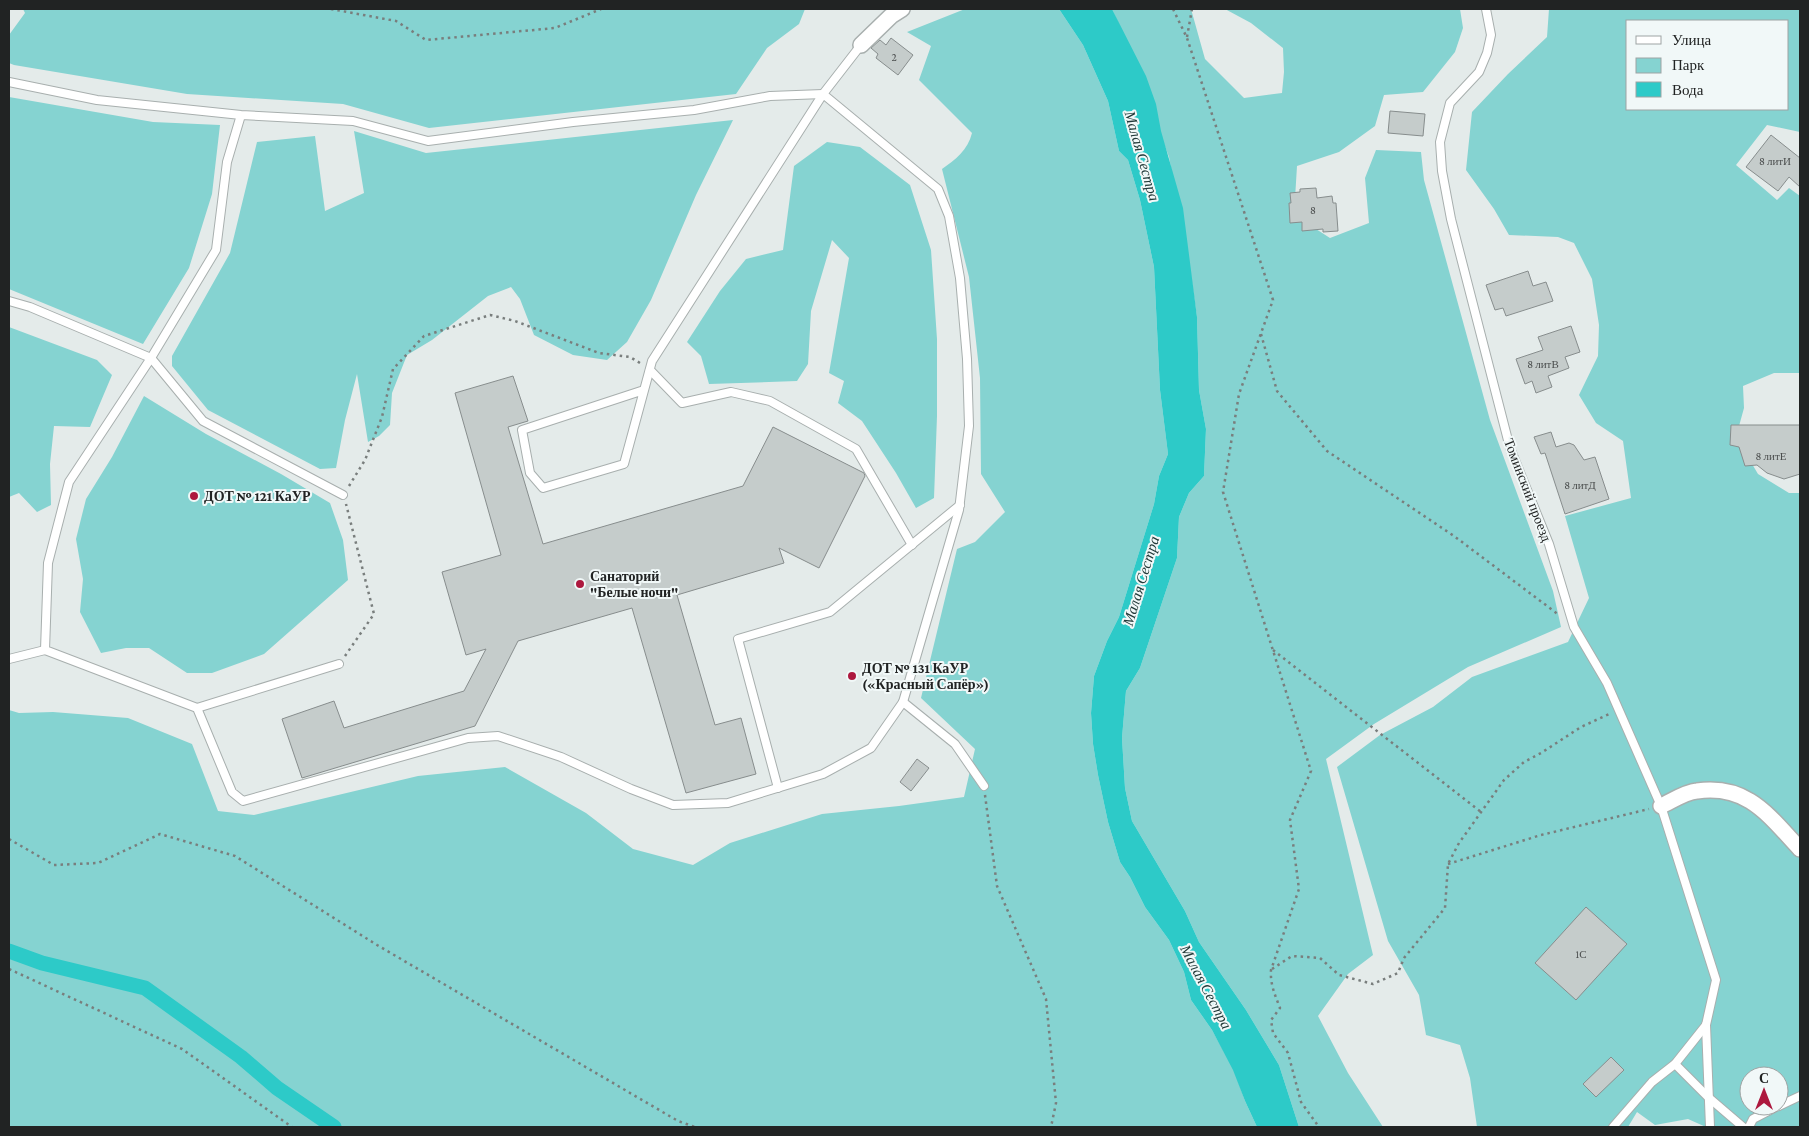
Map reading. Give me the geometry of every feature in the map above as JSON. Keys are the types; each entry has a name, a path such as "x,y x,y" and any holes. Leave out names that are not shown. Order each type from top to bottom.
{"street":[{"path":"861,45 891,11"},
{"path":"1661,806 1695,790 1719,790 1740,794 1754,802 1800,849"}],"lane":[{"name":"Томинский проезд","path":"1486,9 1490,34 1487,53 1479,72 1450,103 1440,142 1442,171 1451,219 1510,448 1549,544 1574,627 1608,684 1661,806 1716,980 1706,1025"},
{"path":"644,390 522,430 530,473 543,488 624,464 652,361 823,94 861,45"},
{"path":"9,82 97,100 242,115 353,121 428,141 573,122 694,110 770,96 823,94 938,189 949,216 960,278 967,359 969,426 960,506 903,702 871,748 823,774 728,803 673,805 631,789 560,756 498,736 468,738 243,801 232,792 197,708"},
{"path":"45,650 48,563 69,482 151,358 216,250 227,162 242,115"},
{"path":"9,301 30,306 151,358 203,421 343,494"},
{"path":"650,370 682,403 731,392 770,401 856,449 912,544"},
{"path":"778,788 738,639 830,612 960,506"},
{"path":"9,659 45,650 197,708 339,664"},
{"path":"903,702 955,744 984,786"},
{"path":"1613,1127 1652,1082 1675,1064 1706,1025"},
{"path":"1706,1025 1710,1127"},
{"path":"1675,1064 1708,1097 1743,1127"},
{"path":"1749,1127 1753,1119 1759,1116"}],"path":[{"path":"331,9 396,21 426,40 555,28 601,9"},
{"path":"1173,9 1187,38 1273,300 1239,394 1224,492 1311,771 1290,820 1299,889 1271,970 1272,990 1280,1008 1271,1020 1273,1033 1288,1053 1301,1102 1320,1127"},
{"path":"1187,38 1192,9"},
{"path":"339,664 374,614 343,494 365,460 382,416 393,370 424,336 490,315 515,321 599,353 630,357 650,370"},
{"path":"1261,334 1277,391 1327,451 1454,536 1574,627"},
{"path":"1273,650 1481,812"},
{"path":"1271,970 1292,956 1320,958 1339,975 1372,984 1398,973 1404,958 1445,908 1448,864 1459,842 1504,780 1524,762 1581,727 1619,709"},
{"path":"984,786 997,886 1046,999 1056,1103 1051,1127"},
{"path":"1448,864 1541,836 1661,806"},
{"path":"9,839 54,865 98,863 160,834 235,856 377,945 678,1121 695,1127"},
{"path":"9,968 182,1049 292,1127"}],"green space":[{"path":"23,9 805,9 799,24 767,48 736,94 429,128 343,104 187,94 14,65 9,63 9,35 25,13"},
{"path":"965,9 1059,9 1083,45 1108,101 1119,151 1128,160 1140,200 1154,267 1160,390 1168,454 1159,476 1154,504 1119,617 1107,641 1094,676 1091,713 1093,744 1108,822 1120,862 1145,907 1169,940 1184,972 1191,1000 1212,1030 1234,1070 1257,1127 9,1127 9,710 19,713 53,712 128,718 192,744 218,811 254,815 418,776 505,767 586,813 633,849 693,865 730,843 822,814 964,797 975,749 921,698 957,549 975,542 1005,512 981,474 980,378 969,277 942,169 964,149 972,133 919,80 931,46 907,32"},
{"path":"1112,9 1191,9 1205,59 1244,98 1282,93 1284,72 1283,48 1251,23 1225,9 1460,9 1463,28 1455,52 1423,92 1384,95 1375,126 1339,152 1297,166 1294,215 1330,238 1369,223 1365,178 1376,150 1421,152 1424,180 1490,420 1553,591 1561,627 1468,667 1374,724 1326,759 1373,955 1348,974 1318,1016 1348,1073 1383,1127 1299,1127 1279,1065 1246,1010 1199,942 1185,911 1132,821 1125,788 1122,738 1126,691 1140,668 1177,558 1179,517 1189,493 1204,476 1206,429 1199,390 1197,317 1169,157"},
{"path":"1549,9 1800,9 1800,132 1767,125 1736,165 1777,200 1789,188 1800,196 1800,373 1774,373 1743,386 1744,408 1736,437 1758,474 1789,493 1800,493 1800,1127 1706,1127 1688,1119 1655,1125 1637,1112 1628,1127 1477,1127 1470,1078 1460,1045 1426,1035 1419,995 1388,941 1337,767 1380,735 1433,707 1472,677 1568,642 1589,598 1565,516 1631,498 1623,441 1596,423 1579,395 1598,356 1599,325 1592,279 1574,243 1558,237 1509,235 1494,209 1466,170 1472,112 1547,37"},
{"path":"9,97 153,122 220,125 212,194 189,268 143,344 9,289"},
{"path":"733,120 696,195 651,300 627,342 607,360 573,355 534,335 520,299 511,287 488,296 432,340 407,355 392,393 390,425 379,436 368,442 357,374 345,420 336,468 320,469 208,410 172,366 172,356 230,253 257,142 315,136 325,211 364,193 354,131 426,153"},
{"path":"827,142 860,147 910,185 931,250 937,339 934,498 916,508 862,421 838,403 844,381 829,373 849,258 832,240 811,311 808,364 797,381 709,384 701,356 687,342 720,291 746,259 783,250 794,166"},
{"path":"9,327 97,360 112,375 90,427 54,426 50,464 51,505 37,512 19,493 9,497"},
{"path":"144,396 206,434 281,474 330,503 343,540 348,580 264,654 212,673 187,673 149,648 126,648 101,653 80,612 83,579 76,539 86,499 112,457"}],"water":[{"name":"Малая Сестра","path":"1059,9 1112,9 1146,76 1156,104 1161,131 1183,208 1197,317 1199,390 1206,429 1204,476 1189,493 1179,517 1177,558 1140,668 1126,691 1122,738 1125,788 1132,821 1185,911 1199,942 1246,1010 1279,1065 1299,1127 1257,1127 1233,1070 1212,1030 1191,1000 1184,972 1169,940 1145,907 1120,862 1108,822 1093,744 1091,713 1094,676 1107,641 1119,617 1154,504 1159,476 1168,454 1160,390 1154,267 1140,200 1128,160 1119,151 1108,101 1083,45"}],"building":[{"path":"891,38 913,55 898,75 876,58 878,54 871,48 880,40 886,45"},
{"path":"1390,111 1425,114 1423,136 1388,133"},
{"path":"1771,135 1800,158 1800,187 1789,177 1778,191 1746,167"},
{"path":"1316,188 1317,198 1332,196 1333,203 1336,203 1338,231 1323,232 1323,229 1302,231 1302,222 1290,223 1290,193 1300,192 1300,189"},
{"path":"1528,271 1533,286 1546,282 1553,301 1506,316 1503,308 1495,310 1486,285"},
{"path":"1571,326 1580,352 1565,357 1569,368 1548,376 1552,387 1536,393 1532,381 1525,384 1516,359 1543,350 1538,337"},
{"name":"Санаторий \"Белые ночи\"","path":"513,376 528,421 508,427 543,544 743,486 773,427 864,473 865,476 819,568 779,548 784,563 677,595 715,725 741,718 756,774 686,793 632,608 518,641 475,726 302,778 282,719 334,701 344,728 464,691 486,649 466,655 442,572 501,555 455,393"},
{"path":"1731,425 1800,425 1800,474 1784,479 1767,473 1757,465 1745,466 1739,447 1730,445"},
{"path":"1551,432 1556,447 1569,443 1574,445 1584,460 1595,457 1609,499 1565,514 1545,453 1541,454 1534,437"},
{"path":"917,759 929,768 911,791 900,782"},
{"path":"1586,907 1627,944 1576,1000 1535,963"},
{"path":"1611,1057 1624,1070 1596,1097 1583,1084"}],"waterway":[{"path":"9,951 42,963 145,988 241,1057 277,1088 334,1127"}],"place":[{"name":"ДОТ № 121 КаУР","path":"194,496"},
{"name":"Санаторий \"Белые ночи\"","path":"580,584"},
{"name":"ДОТ № 131 КаУР («Красный Сапёр»)","path":"852,676"}]}
